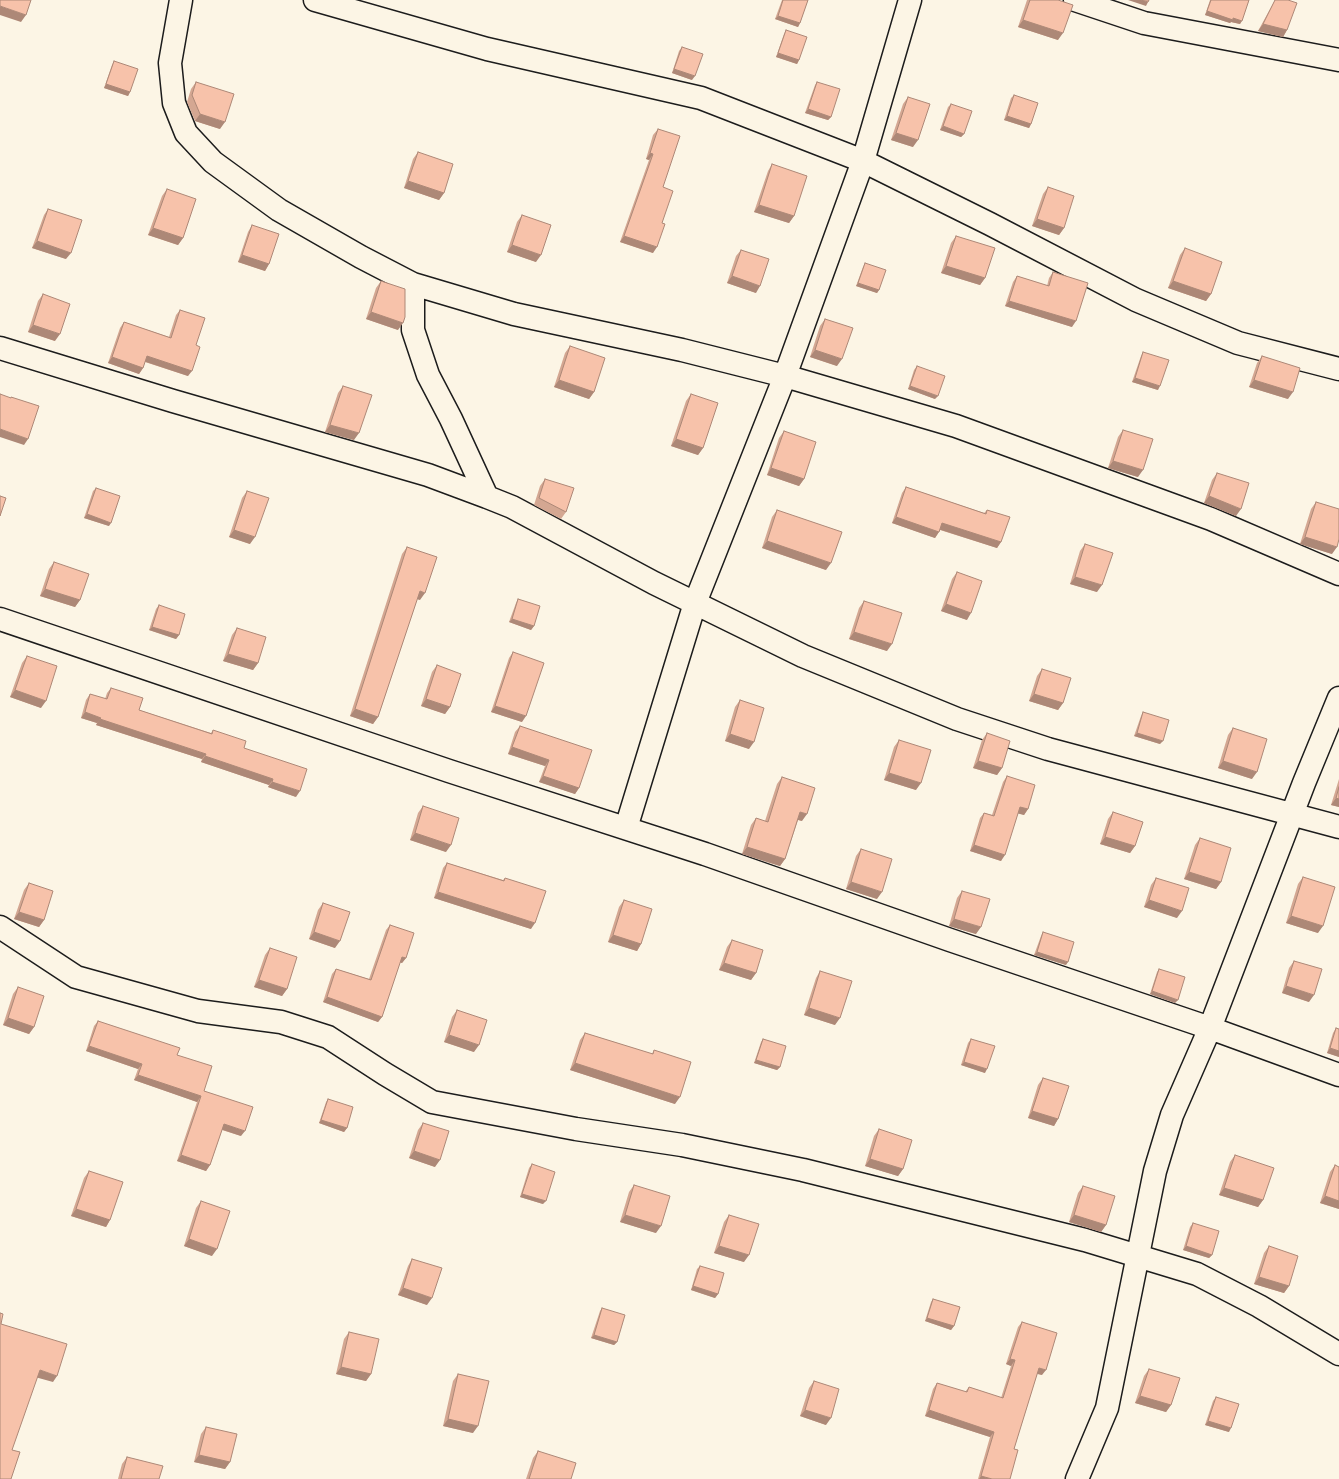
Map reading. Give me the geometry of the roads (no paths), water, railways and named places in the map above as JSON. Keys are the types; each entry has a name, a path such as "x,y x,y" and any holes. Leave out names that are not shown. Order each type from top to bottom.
{"street":[{"path":"181,0 170,63 174,103 186,133 213,162 279,210 360,258 413,284 514,314 682,350 785,376 963,428 1211,519 1339,574"},
{"path":"315,0 487,49 701,98 863,161 1143,303 1238,343 1339,369"},
{"path":"626,828 695,603 785,376 863,161 910,0"},
{"path":"1075,0 1144,22 1339,60"},
{"path":"413,284 413,330 428,375 451,419 486,497"},
{"path":"0,348 173,401 428,475 512,507 695,603 803,656 958,719 1048,749 1339,827"},
{"path":"0,619 427,764 705,854 950,940 1210,1028 1339,1075"},
{"path":"1076,1479 1107,1408 1155,1171 1172,1115 1210,1028 1339,698"},
{"path":"0,927 76,977 198,1011 281,1022 328,1038 432,1102 576,1129 682,1145 803,1170 1085,1240 1197,1274 1259,1306 1339,1354"}]}
